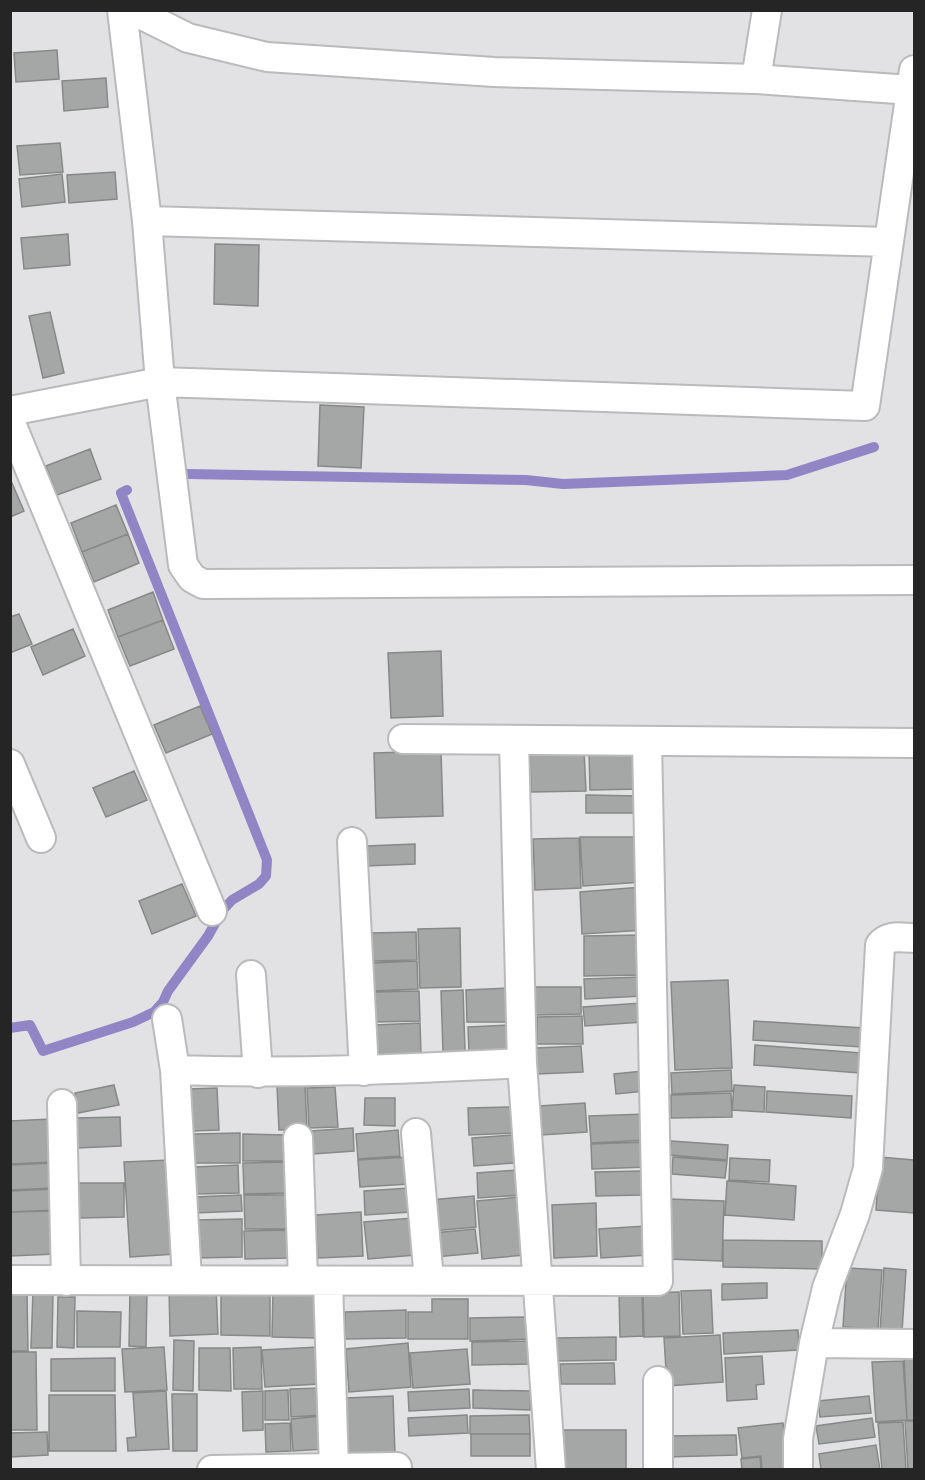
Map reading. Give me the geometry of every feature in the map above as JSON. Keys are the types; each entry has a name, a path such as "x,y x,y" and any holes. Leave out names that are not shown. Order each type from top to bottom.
{"street":[{"path":"123,10 147,221 160,382 183,566 192,578 203,584 915,580"},
{"path":"10,411 160,382 865,406 913,80 756,79 494,72 267,57 188,38 132,10"},
{"path":"756,79 767,10"},
{"path":"147,221 889,242"},
{"path":"10,421 212,911"},
{"path":"403,739 915,742"},
{"path":"514,740 522,1063 551,1470"},
{"path":"10,1280 658,1281 646,741"},
{"path":"10,764 41,838"},
{"path":"352,842 364,1071"},
{"path":"798,1470 798,1439 814,1343 827,1288 855,1214 868,1168 880,945 885,939 893,937 915,938"},
{"path":"251,975 258,1073"},
{"path":"167,1019 176,1070 187,1279"},
{"path":"176,1070 258,1073 364,1071 522,1063"},
{"path":"62,1104 66,1281"},
{"path":"416,1133 429,1280"},
{"path":"298,1138 316,1281 334,1469"},
{"path":"814,1343 915,1344"},
{"path":"658,1380 658,1470"},
{"path":"212,1470 397,1467 397,1470"}],"building":[{"path":"57,50 59,79 16,82 14,53"},
{"path":"106,78 108,107 64,111 62,81"},
{"path":"60,143 63,172 20,175 17,146"},
{"path":"115,172 117,199 69,203 67,175"},
{"path":"62,174 65,202 22,207 19,179"},
{"path":"68,234 70,265 24,269 21,238"},
{"path":"215,244 259,245 258,306 214,304"},
{"path":"50,312 64,373 43,378 29,316"},
{"path":"320,405 364,407 361,468 318,466"},
{"path":"90,449 101,479 57,495 46,466"},
{"path":"12,483 24,511 10,517 10,484"},
{"path":"116,505 128,534 82,552 71,523"},
{"path":"128,534 139,563 94,582 82,552"},
{"path":"153,592 163,620 118,637 108,610"},
{"path":"19,614 32,644 10,653 10,617"},
{"path":"163,620 174,649 130,666 118,637"},
{"path":"73,629 85,656 43,675 31,647"},
{"path":"441,651 443,716 391,718 388,653"},
{"path":"200,706 212,734 166,753 154,725"},
{"path":"441,751 443,816 376,818 374,753"},
{"path":"584,751 586,791 531,792 530,753"},
{"path":"589,751 642,751 643,789 590,790"},
{"path":"134,771 147,800 106,817 93,788"},
{"path":"586,795 640,796 640,813 586,813"},
{"path":"580,837 642,837 643,882 583,886"},
{"path":"579,838 581,888 535,890 533,839"},
{"path":"415,844 415,864 366,866 366,846"},
{"path":"182,884 196,916 152,934 139,901"},
{"path":"642,887 645,930 582,934 580,892"},
{"path":"460,928 461,987 420,988 418,929"},
{"path":"416,932 417,960 372,961 371,933"},
{"path":"644,935 644,975 584,976 584,936"},
{"path":"417,961 418,989 373,991 372,963"},
{"path":"641,977 642,996 585,999 584,979"},
{"path":"728,980 732,1068 675,1070 671,982"},
{"path":"535,987 581,987 581,1014 536,1015"},
{"path":"509,988 509,1022 467,1022 466,990"},
{"path":"463,990 465,1051 443,1052 441,991"},
{"path":"419,991 420,1021 375,1022 374,992"},
{"path":"642,1003 643,1022 585,1026 583,1007"},
{"path":"582,1016 583,1044 537,1044 537,1017"},
{"path":"754,1021 864,1028 862,1047 753,1040"},
{"path":"420,1023 421,1053 376,1054 375,1025"},
{"path":"511,1025 512,1050 469,1052 468,1027"},
{"path":"755,1045 861,1053 860,1073 754,1065"},
{"path":"581,1046 583,1072 537,1074 536,1048"},
{"path":"731,1070 732,1091 672,1094 671,1073"},
{"path":"643,1071 645,1091 616,1094 614,1074"},
{"path":"114,1085 119,1105 78,1113 75,1093"},
{"path":"305,1085 307,1129 279,1130 277,1086"},
{"path":"734,1085 765,1087 764,1112 732,1110"},
{"path":"335,1087 338,1127 309,1128 307,1088"},
{"path":"217,1088 219,1130 191,1131 189,1089"},
{"path":"767,1091 852,1096 851,1118 766,1112"},
{"path":"731,1093 732,1117 671,1118 671,1095"},
{"path":"365,1098 395,1098 395,1126 364,1125"},
{"path":"585,1103 587,1132 541,1135 539,1106"},
{"path":"513,1107 514,1133 469,1135 468,1108"},
{"path":"646,1114 648,1140 591,1143 589,1116"},
{"path":"120,1117 121,1146 77,1148 76,1118"},
{"path":"51,1119 54,1162 10,1164 10,1121"},
{"path":"353,1128 354,1151 313,1154 311,1131"},
{"path":"398,1130 400,1156 358,1159 356,1134"},
{"path":"240,1133 240,1163 195,1163 194,1134"},
{"path":"243,1134 287,1135 287,1161 243,1161"},
{"path":"513,1135 514,1163 474,1166 472,1138"},
{"path":"671,1141 728,1145 727,1160 670,1155"},
{"path":"647,1142 648,1167 592,1169 591,1144"},
{"path":"409,1157 410,1184 360,1187 358,1160"},
{"path":"673,1157 727,1161 725,1178 672,1174"},
{"path":"879,1157 914,1160 914,1213 876,1210"},
{"path":"730,1158 770,1160 769,1182 729,1180"},
{"path":"170,1160 176,1254 130,1257 124,1162"},
{"path":"288,1162 289,1193 244,1194 243,1163"},
{"path":"53,1163 54,1188 10,1190 10,1165"},
{"path":"238,1165 239,1193 196,1194 195,1167"},
{"path":"518,1170 521,1195 478,1198 477,1173"},
{"path":"641,1171 642,1195 596,1196 595,1172"},
{"path":"727,1181 796,1186 794,1220 725,1215"},
{"path":"79,1183 124,1183 124,1217 79,1218"},
{"path":"409,1188 411,1212 365,1215 364,1191"},
{"path":"54,1189 55,1210 10,1212 10,1191"},
{"path":"241,1195 242,1211 195,1213 194,1197"},
{"path":"244,1195 291,1195 291,1229 245,1229"},
{"path":"474,1196 476,1227 432,1231 430,1200"},
{"path":"520,1197 525,1255 482,1259 477,1201"},
{"path":"669,1199 724,1201 722,1261 666,1259"},
{"path":"596,1203 597,1256 554,1258 552,1205"},
{"path":"55,1211 56,1254 10,1256 10,1212"},
{"path":"361,1212 363,1256 318,1258 316,1215"},
{"path":"413,1218 416,1255 368,1259 364,1222"},
{"path":"242,1219 242,1257 197,1258 196,1220"},
{"path":"646,1226 648,1255 601,1258 599,1229"},
{"path":"475,1229 478,1253 435,1257 433,1233"},
{"path":"290,1230 290,1258 245,1259 244,1231"},
{"path":"723,1240 822,1241 822,1269 723,1267"},
{"path":"847,1268 882,1270 878,1329 843,1327"},
{"path":"884,1268 906,1270 902,1332 880,1331"},
{"path":"767,1283 767,1298 722,1300 722,1284"},
{"path":"216,1287 218,1334 170,1336 169,1288"},
{"path":"221,1287 270,1287 270,1336 221,1335"},
{"path":"273,1289 316,1290 316,1338 272,1337"},
{"path":"130,1290 147,1291 146,1347 129,1346"},
{"path":"711,1290 713,1333 683,1334 681,1291"},
{"path":"33,1291 53,1292 52,1348 31,1348"},
{"path":"10,1292 27,1292 28,1351 10,1351"},
{"path":"619,1292 642,1292 643,1336 620,1337"},
{"path":"679,1292 680,1336 644,1337 643,1293"},
{"path":"58,1297 75,1297 74,1348 57,1347"},
{"path":"432,1299 468,1299 468,1339 408,1339 408,1312 432,1312"},
{"path":"406,1310 406,1338 345,1339 345,1312"},
{"path":"77,1311 121,1312 120,1347 77,1347"},
{"path":"530,1317 530,1339 470,1341 470,1318"},
{"path":"798,1330 799,1350 724,1354 723,1333"},
{"path":"720,1335 723,1382 667,1386 664,1338"},
{"path":"616,1337 616,1360 558,1361 557,1338"},
{"path":"174,1340 194,1341 193,1391 173,1390"},
{"path":"531,1341 531,1364 472,1365 472,1342"},
{"path":"408,1343 411,1387 349,1392 346,1349"},
{"path":"164,1347 167,1390 125,1392 122,1349"},
{"path":"261,1347 262,1389 234,1389 233,1348"},
{"path":"318,1347 320,1384 265,1387 262,1350"},
{"path":"199,1348 230,1348 231,1391 199,1390"},
{"path":"467,1349 470,1384 413,1388 410,1353"},
{"path":"10,1352 36,1352 37,1430 10,1430"},
{"path":"762,1356 764,1384 756,1385 757,1399 727,1401 725,1358"},
{"path":"115,1358 115,1391 51,1391 51,1359"},
{"path":"904,1358 914,1358 914,1420 907,1420"},
{"path":"903,1361 907,1420 876,1422 872,1362"},
{"path":"614,1363 615,1384 561,1384 560,1364"},
{"path":"322,1388 324,1415 291,1417 290,1389"},
{"path":"469,1389 470,1408 409,1411 408,1392"},
{"path":"288,1390 289,1420 265,1420 265,1391"},
{"path":"473,1390 531,1391 530,1410 473,1408"},
{"path":"166,1391 169,1449 128,1451 127,1438 136,1437 133,1393"},
{"path":"263,1391 263,1430 243,1431 242,1392"},
{"path":"172,1394 197,1394 197,1451 173,1451"},
{"path":"49,1395 115,1395 116,1451 49,1451"},
{"path":"393,1396 395,1454 348,1455 346,1398"},
{"path":"869,1396 871,1413 820,1417 818,1401"},
{"path":"467,1415 468,1433 409,1436 408,1418"},
{"path":"529,1415 530,1434 470,1434 470,1416"},
{"path":"323,1416 325,1449 293,1451 291,1419"},
{"path":"872,1418 875,1437 819,1444 816,1426"},
{"path":"905,1421 914,1421 914,1470 908,1470"},
{"path":"903,1422 906,1470 882,1470 878,1423"},
{"path":"290,1423 291,1451 266,1452 265,1424"},
{"path":"783,1423 788,1470 762,1470 761,1456 742,1458 738,1428"},
{"path":"557,1430 626,1430 626,1470 557,1470"},
{"path":"47,1432 48,1455 10,1457 10,1433"},
{"path":"471,1434 530,1434 530,1456 471,1456"},
{"path":"736,1435 737,1455 667,1457 666,1436"},
{"path":"876,1445 880,1470 821,1470 819,1454"},
{"path":"760,1457 761,1470 742,1470 741,1459"}],"waterway":[{"path":"188,474 526,480 563,484 787,475 874,447"},
{"path":"10,1028 30,1025 43,1051 133,1022 154,1012 208,936 222,911 232,900 259,884 266,876 267,860 121,493 127,490"}]}
